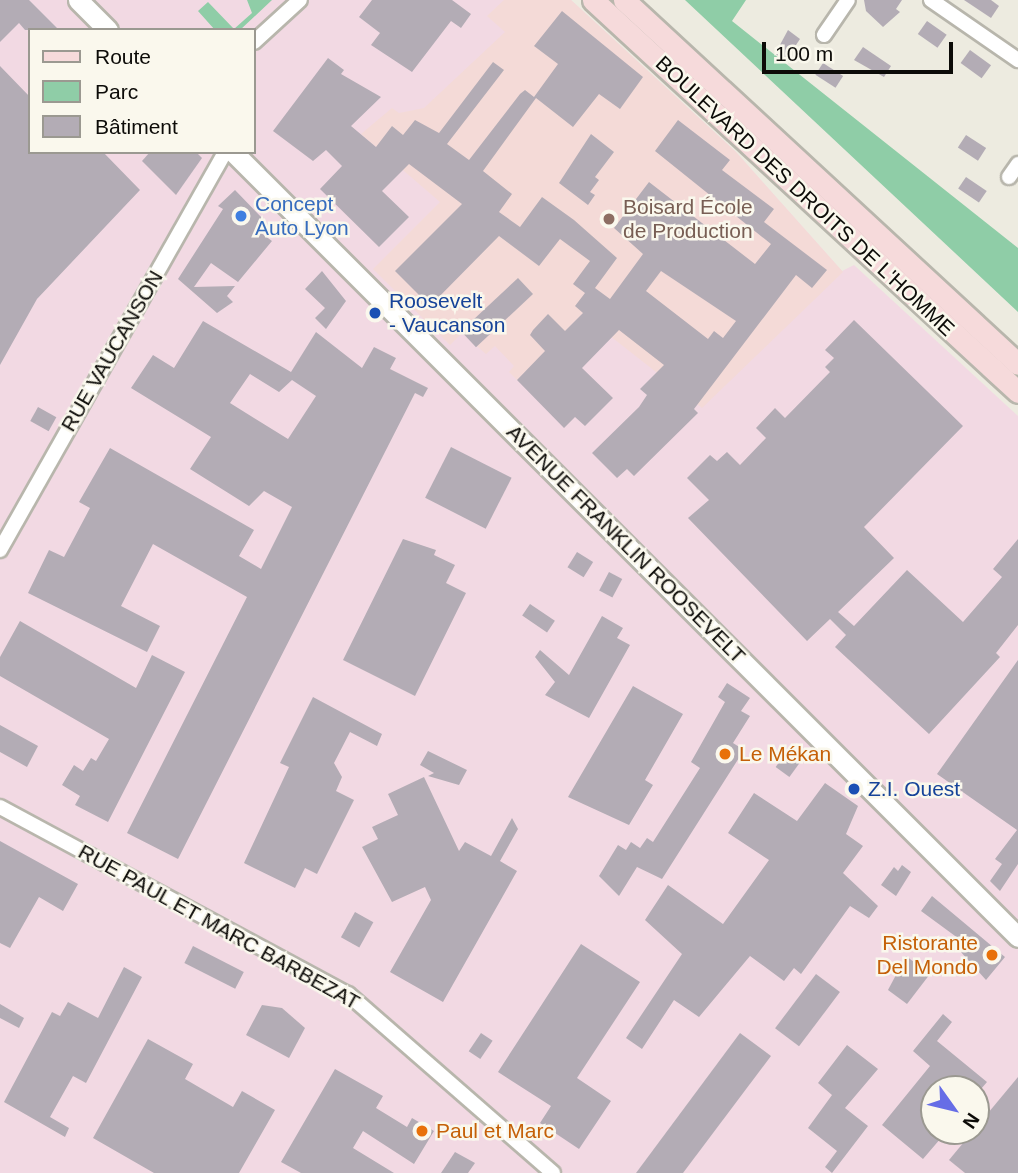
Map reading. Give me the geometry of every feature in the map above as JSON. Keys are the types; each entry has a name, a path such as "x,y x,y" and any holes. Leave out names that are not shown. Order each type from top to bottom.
{"main road":[{"name":"BOULEVARD DES DROITS DE L'HOMME","path":"593,0 1018,392"},
{"name":"BOULEVARD DES DROITS DE L'HOMME","path":"624,0 1018,364"}],"street":[{"path":"78,0 106,28"},
{"path":"256,40 300,0"},
{"path":"824,35 848,0"},
{"path":"931,0 1018,60"},
{"name":"RUE VAUCANSON","path":"0,550 224,154"},
{"name":"AVENUE FRANKLIN ROOSEVELT","path":"235,154 1018,937"},
{"path":"1009,177 1018,164"},
{"name":"RUE PAUL ET MARC BARBEZAT","path":"0,807 348,993 553,1173"}],"shaded area":[{"path":"0,0 571,0 736,152 842,271 854,265 1018,416 1018,1173 0,1173"},
{"name":"Boisard École de Production","path":"504,0 571,0 736,152 843,272 702,408 582,314 517,380 509,372 514,366 495,346 486,354 462,333 450,345 373,269 440,202 361,134 392,108 399,113 424,108 505,32 487,16"}],"green space":[{"path":"247,0 272,0 242,28 235,28 252,13"},
{"path":"685,0 746,0 732,21 1018,248 1018,312"},
{"path":"208,2 233,28 213,28 198,11"}],"building":[{"path":"0,0 29,0 57,28 25,30 19,23 0,42"},
{"path":"372,0 452,0 471,14 461,28 451,21 412,72 371,45 380,33 359,17"},
{"path":"864,0 902,0 896,9 900,12 883,27 866,11"},
{"path":"964,0 991,0 999,6 991,18"},
{"path":"562,11 643,77 620,109 599,94 573,127 536,98 483,171 512,194 499,212 520,227 542,197 574,220 617,258 595,288 610,299 643,254 614,228 649,182 755,264 771,244 655,151 678,120 730,160 722,170 774,209 764,222 827,270 812,288 796,275 694,409 698,413 634,476 627,469 617,478 592,453 639,407 647,395 640,389 664,365 619,330 582,368 613,398 585,426 575,417 564,428 517,380 545,351 530,335 548,314 565,331 583,313 575,306 585,293 573,284 590,261 560,239 539,266 499,236 430,306 395,271 462,204 409,164 382,191 409,217 379,247 320,189 342,166 326,150 313,161 273,131 328,58 344,70 341,74 381,97 351,126 376,147 392,126 403,135 415,120 439,133 493,62 504,70 447,144 469,160 520,94 525,90 534,97 558,64 534,46","holes":["661,271 736,321 723,338 714,331 708,339 646,291"]},
{"path":"927,21 947,35 937,48 918,34"},
{"path":"788,30 800,39 786,60 775,54"},
{"path":"863,47 891,66 884,77 854,60"},
{"path":"970,50 991,65 982,78 961,63"},
{"path":"823,63 843,76 836,88 815,75"},
{"path":"0,66 28,95 28,154 105,154 140,190 37,299 0,365"},
{"path":"591,134 614,152 595,177 599,180 590,192 595,195 588,205 559,183"},
{"path":"966,135 986,148 978,161 958,148"},
{"path":"148,154 198,154 202,158 176,195 142,161"},
{"path":"966,177 987,191 979,203 958,189"},
{"path":"235,190 264,220 257,230 272,241 238,282 211,263 194,287 235,286 227,296 233,302 217,313 178,279 223,209 218,206"},
{"path":"322,271 346,301 326,329 315,318 325,308 305,289"},
{"path":"518,278 533,294 476,347 461,331"},
{"path":"854,320 963,426 864,527 894,558 838,612 854,626 907,570 963,622 1002,577 993,569 1018,539 1018,625 996,653 1000,657 929,734 835,647 846,635 830,619 807,641 688,518 709,500 687,478 710,455 717,461 727,452 740,465 766,438 756,428 775,408 785,418 830,372 825,367 834,358 825,350"},
{"path":"203,321 291,372 316,332 362,368 374,347 396,358 390,369 428,388 423,397 415,393 178,859 127,833 247,597 153,544 121,606 160,626 147,652 28,593 49,550 64,557 90,508 79,502 110,448 254,530 239,556 261,569 292,507 264,491 249,506 190,469 211,437 131,388 153,355 174,368","holes":["250,374 279,392 292,380 316,396 288,439 230,403"]},
{"path":"38,407 56,417 49,431 30,421"},
{"path":"451,447 512,478 486,529 425,498"},
{"path":"403,539 436,550 434,555 455,565 446,583 466,593 415,696 343,660"},
{"path":"577,552 593,562 584,577 567,567"},
{"path":"609,572 622,579 612,598 599,591"},
{"path":"530,604 555,621 547,632 522,616"},
{"path":"602,616 623,628 617,638 630,645 589,718 545,695 555,682 535,657 540,650 569,675"},
{"path":"20,621 136,688 152,655 185,672 108,822 75,805 80,796 62,785 74,765 83,771 91,758 96,761 109,739 0,676 0,657"},
{"path":"1018,660 1018,864 1000,891 990,881 1002,864 995,859 1017,830 937,774"},
{"path":"727,683 750,698 741,711 750,716 733,743 744,750 662,879 637,867 619,896 599,876 618,845 626,850 631,842 640,848 647,838 653,842 700,768 691,762 725,702 718,697"},
{"path":"633,686 683,714 645,780 653,785 629,825 568,797"},
{"path":"313,697 382,734 377,746 350,732 334,763 342,777 336,791 354,800 317,874 305,868 295,888 244,863 289,767 280,763"},
{"path":"0,725 38,746 27,767 0,752"},
{"path":"788,750 802,760 789,777 776,767"},
{"path":"428,751 467,770 459,785 428,776 434,773 420,765"},
{"path":"424,777 459,851 465,842 491,856 512,818 518,829 500,861 517,871 443,1002 390,972 431,900 425,887 392,902 362,847 378,839 372,827 398,815 388,794"},
{"path":"825,783 858,806 846,834 863,846 843,873 878,906 869,918 850,906 801,974 794,968 784,981 750,956 699,1017 674,1000 642,1049 626,1038 682,954 645,920 668,885 723,924 769,860 728,833 754,793 797,821"},
{"path":"0,841 78,884 63,911 39,897 10,948 0,943"},
{"path":"902,865 911,872 896,896 881,885 894,867 898,871"},
{"path":"932,896 1005,957 986,980 960,951 966,944 921,911"},
{"path":"355,912 373,922 359,948 341,937"},
{"path":"581,944 640,982 577,1078 611,1101 579,1149 540,1123 551,1106 498,1072"},
{"path":"193,946 244,972 235,989 184,963"},
{"path":"906,956 930,974 907,1004 888,990"},
{"path":"124,967 142,977 86,1083 73,1076 50,1117 69,1128 65,1137 4,1102 52,1012 60,1016 68,1002 98,1018"},
{"path":"816,974 840,992 799,1046 775,1028"},
{"path":"0,1004 24,1018 19,1028 0,1018"},
{"path":"262,1005 282,1008 305,1028 289,1058 246,1035"},
{"path":"943,1014 952,1022 937,1041 978,1075 923,1075 930,1066 913,1051"},
{"path":"481,1033 493,1041 480,1059 469,1051"},
{"path":"740,1033 771,1056 683,1173 636,1173"},
{"path":"148,1039 193,1064 185,1079 233,1107 242,1091 275,1110 239,1173 154,1173 93,1138"},
{"path":"847,1045 878,1069 845,1108 868,1126 832,1173 825,1167 837,1151 808,1128 832,1095 818,1083"},
{"path":"335,1069 383,1096 376,1108 407,1127 412,1118 434,1131 414,1164 363,1131 353,1148 394,1173 301,1173 281,1162"},
{"path":"1018,1077 1018,1173 965,1173 949,1160 961,1145 990,1145 990,1111"},
{"path":"920,1078 920,1145 935,1145 923,1159 882,1125"},
{"path":"455,1152 475,1163 468,1173 441,1173"}],"place":[{"name":"Concept Auto Lyon","path":"241,216"},
{"name":"Boisard École de Production","path":"609,219"},
{"name":"Roosevelt - Vaucanson","path":"375,313"},
{"name":"Le Mékan","path":"725,754"},
{"name":"Z.I. Ouest","path":"854,789"},
{"name":"Ristorante Del Mondo","path":"992,955"},
{"name":"Paul et Marc","path":"422,1131"}]}
